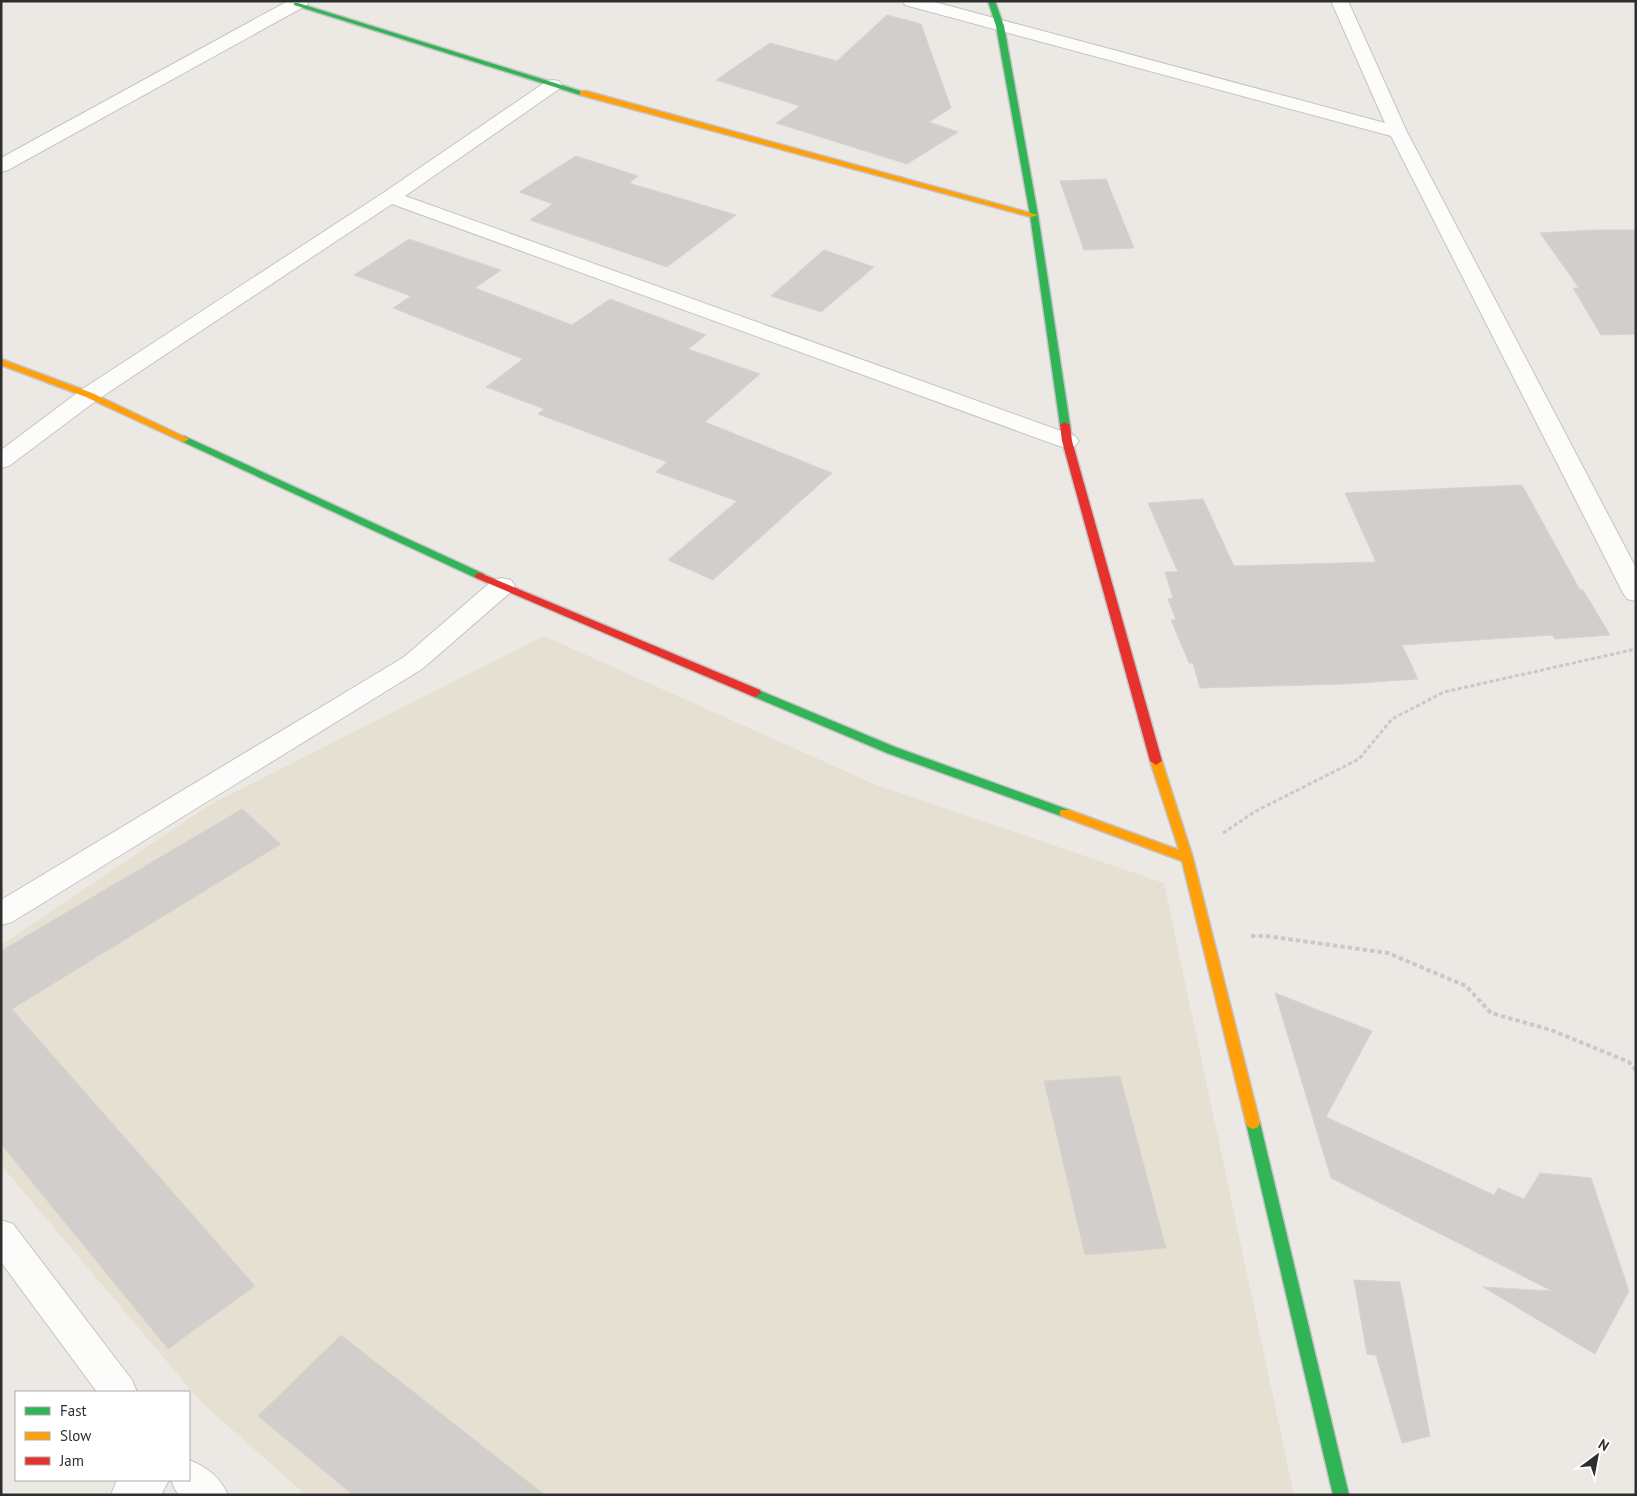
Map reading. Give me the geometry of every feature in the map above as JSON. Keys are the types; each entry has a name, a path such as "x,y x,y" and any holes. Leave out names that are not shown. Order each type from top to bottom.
{"street":[{"path":"911,1 1398,132"},
{"path":"991,1 1000,26 1034,215 1067,441 1163,787 1187,858 1227,1012 1341,1495"},
{"path":"1339,1 1398,132 1636,592"},
{"path":"1,166 298,3 553,85 1034,215"},
{"path":"1,461 88,395 390,197 553,85"},
{"path":"390,197 1067,441"},
{"path":"1,362 88,395 502,586 891,750 1187,858"},
{"path":"1,914 413,663 502,586"},
{"path":"1,1235 118,1391"},
{"path":"190,1479 209,1495"},
{"path":"130,1495 149,1481"}],"path":[{"path":"1187,858 1256,811 1359,759 1392,719 1444,692 1636,649"},
{"path":"1206,935 1266,936 1388,953 1466,986 1491,1013 1552,1030 1629,1062 1636,1070"}],"shaded area":[{"path":"544,636 874,784 1164,883 1294,1495 306,1495 201,1402 1,1165 1,945 211,804"}],"building":[{"path":"887,15 921,24 951,108 929,122 958,132 907,164 776,123 800,106 716,80 770,43 837,61"},
{"path":"576,156 638,176 629,183 736,215 667,267 530,220 553,204 519,192"},
{"path":"1106,179 1134,248 1084,250 1060,181"},
{"path":"1636,230 1636,334 1601,335 1573,288 1579,288 1540,233"},
{"path":"409,239 501,270 475,288 572,325 610,299 706,335 688,349 760,374 705,422 832,473 713,580 668,560 737,501 656,472 667,462 538,414 544,409 486,387 523,359 393,308 411,296 354,275"},
{"path":"824,250 874,267 821,312 771,296"},
{"path":"1522,485 1580,590 1583,590 1610,635 1555,639 1552,635 1402,645 1418,679 1344,684 1200,688 1193,663 1189,663 1171,620 1176,620 1168,599 1173,598 1165,572 1178,572 1148,503 1203,499 1234,566 1376,562 1345,493"},
{"path":"242,809 281,844 12,1009 255,1286 168,1349 1,1144 1,951"},
{"path":"1275,993 1372,1031 1326,1117 1494,1195 1498,1188 1524,1199 1540,1173 1591,1178 1629,1291 1595,1354 1483,1287 1552,1291 1331,1178"},
{"path":"1120,1076 1166,1248 1085,1255 1044,1081"},
{"path":"1354,1280 1400,1282 1430,1436 1402,1443 1376,1355 1367,1354"},
{"path":"341,1335 545,1495 353,1495 258,1416"}],"traffic: fast":[{"path":"991,1 1000,26 1034,215 1065,425"},
{"path":"296,4 583,93"},
{"path":"184,439 480,576"},
{"path":"756,693 891,750 1065,813"},
{"path":"1253,1123 1341,1495"}],"traffic: slow":[{"path":"583,93 1034,215"},
{"path":"1,362 89,395 184,439"},
{"path":"1156,761 1187,858 1253,1123"},
{"path":"1065,813 1187,858"}],"traffic: jam":[{"path":"1065,425 1067,441 1156,761"},
{"path":"480,576 756,693"}]}
